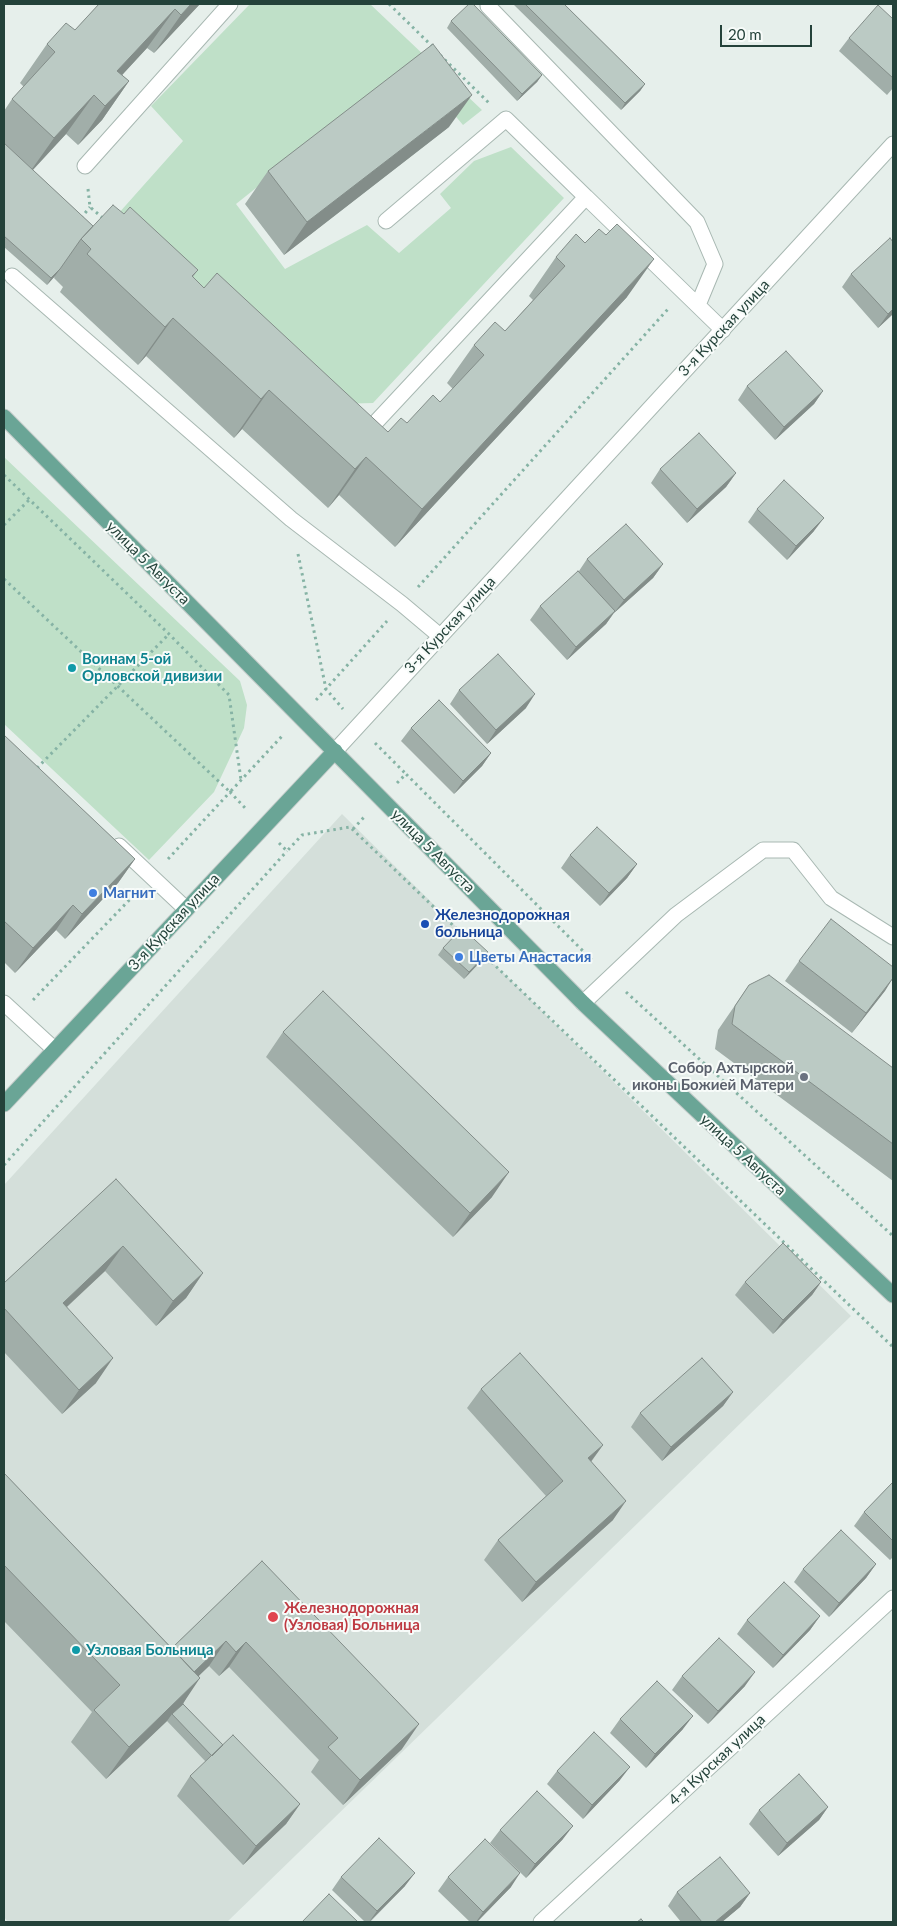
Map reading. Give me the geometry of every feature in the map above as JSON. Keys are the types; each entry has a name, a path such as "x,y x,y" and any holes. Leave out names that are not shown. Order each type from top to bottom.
{"main road":[{"name":"улица 5 Августа","path":"4,416 582,1003 893,1295"},
{"name":"3-я Курская улица","path":"4,1104 334,751"}],"street":[{"path":"85,166 230,4"},
{"path":"488,6 697,222 715,264 698,305"},
{"path":"386,221 506,119 723,330"},
{"name":"3-я Курская улица","path":"334,751 893,144"},
{"path":"377,421 586,197"},
{"path":"12,276 291,519 402,604 440,636"},
{"path":"109,836 186,909"},
{"path":"582,1003 676,915 763,850 793,850 831,898 893,937"},
{"path":"4,1003 54,1049"},
{"name":"4-я Курская улица","path":"540,1922 893,1598"}],"path":[{"path":"389,4 506,119"},
{"path":"85,166 90,207 105,220"},
{"path":"77,223 90,207"},
{"path":"4,475 169,634 229,696 241,780"},
{"path":"4,525 29,500"},
{"path":"291,519 326,689 406,774"},
{"path":"37,768 169,634"},
{"path":"18,1016 230,792 287,851"},
{"path":"4,1165 302,835 350,827 468,939"},
{"path":"476,946 893,1347"},
{"path":"4,1156 8,1160"}],"shaded area":[{"name":"Железнодорожная (Узловая) Больница","path":"342,814 851,1316 227,1922 8,1922 4,1917 4,1185"}],"green space":[{"path":"250,4 370,4 482,110 463,125 411,64 236,204 285,269 367,225 399,253 451,208 440,194 474,161 511,147 564,198 373,403 338,404 118,214 183,141 151,106"},
{"path":"4,457 240,681 247,705 244,728 214,792 149,860 4,724"}],"building":[{"path":"99,4 191,4 181,15 175,9 117,71 129,81 105,106 94,95 54,138 12,99 55,52 47,44 66,23 75,30"},
{"path":"469,4 473,4 542,75 522,94 451,21"},
{"path":"525,4 564,4 645,84 625,103"},
{"path":"878,5 893,19 893,78 849,38"},
{"path":"433,44 472,95 307,222 268,171"},
{"path":"4,143 93,226 51,278 4,236"},
{"path":"113,205 124,214 130,207 198,270 192,276 204,288 217,273 388,432 401,418 407,423 433,395 440,402 484,355 474,345 495,322 505,331 565,266 556,257 576,234 585,243 599,229 606,235 617,224 654,259 422,509 366,457 355,469 269,390 261,399 173,318 165,327 87,254 91,249 81,239"},
{"path":"890,238 893,242 893,309 888,314 851,274"},
{"path":"786,351 823,391 784,427 747,386"},
{"path":"699,433 736,473 697,509 660,469"},
{"path":"784,480 824,518 796,546 757,509"},
{"path":"626,524 663,564 624,600 587,559"},
{"path":"578,571 615,611 576,647 540,606"},
{"path":"498,654 535,694 496,730 459,690"},
{"path":"439,700 491,753 463,781 411,728"},
{"path":"4,735 135,859 82,914 73,905 33,948 4,921"},
{"path":"597,827 637,864 609,893 570,855"},
{"path":"831,919 893,967 893,978 866,1013 799,961"},
{"path":"462,928 488,952 469,972 443,948"},
{"path":"769,975 893,1068 893,1144 732,1024 735,1006 749,985"},
{"path":"323,991 509,1172 470,1213 283,1032"},
{"path":"116,1179 203,1273 173,1301 123,1246 63,1303 113,1358 79,1390 4,1308 4,1283"},
{"path":"783,1243 821,1282 783,1320 745,1282"},
{"path":"520,1353 603,1445 588,1458 626,1501 536,1582 498,1540 563,1481 481,1389"},
{"path":"702,1358 733,1392 671,1447 640,1413"},
{"path":"4,1473 200,1678 129,1747 94,1710 120,1685 4,1565"},
{"path":"893,1482 893,1541 864,1512"},
{"path":"841,1530 876,1564 839,1603 803,1569"},
{"path":"262,1561 419,1724 360,1780 328,1747 338,1738 246,1642 236,1652 226,1641 194,1672 172,1648"},
{"path":"784,1582 820,1616 783,1655 747,1620"},
{"path":"719,1638 755,1672 718,1711 682,1676"},
{"path":"657,1681 693,1716 655,1754 620,1719"},
{"path":"183,1704 223,1745 212,1756 172,1714"},
{"path":"594,1732 630,1767 592,1805 557,1771"},
{"path":"233,1735 300,1804 256,1846 190,1776"},
{"path":"799,1774 828,1807 787,1843 759,1810"},
{"path":"537,1791 573,1826 535,1864 500,1830"},
{"path":"379,1838 415,1873 377,1911 341,1877"},
{"path":"485,1839 520,1873 483,1912 448,1877"},
{"path":"720,1857 750,1893 715,1922 702,1922 677,1892"},
{"path":"329,1894 358,1922 302,1922"}],"place":[{"name":"Воинам 5-ой Орловской дивизии","path":"72,668"},
{"name":"Магнит","path":"93,893"},
{"name":"Железнодорожная больница","path":"425,924"},
{"name":"Цветы Анастасия","path":"459,957"},
{"name":"Собор Ахтырской иконы Божией Матери","path":"804,1077"},
{"name":"Железнодорожная (Узловая) Больница","path":"273,1617"},
{"name":"Узловая Больница","path":"76,1650"}]}
